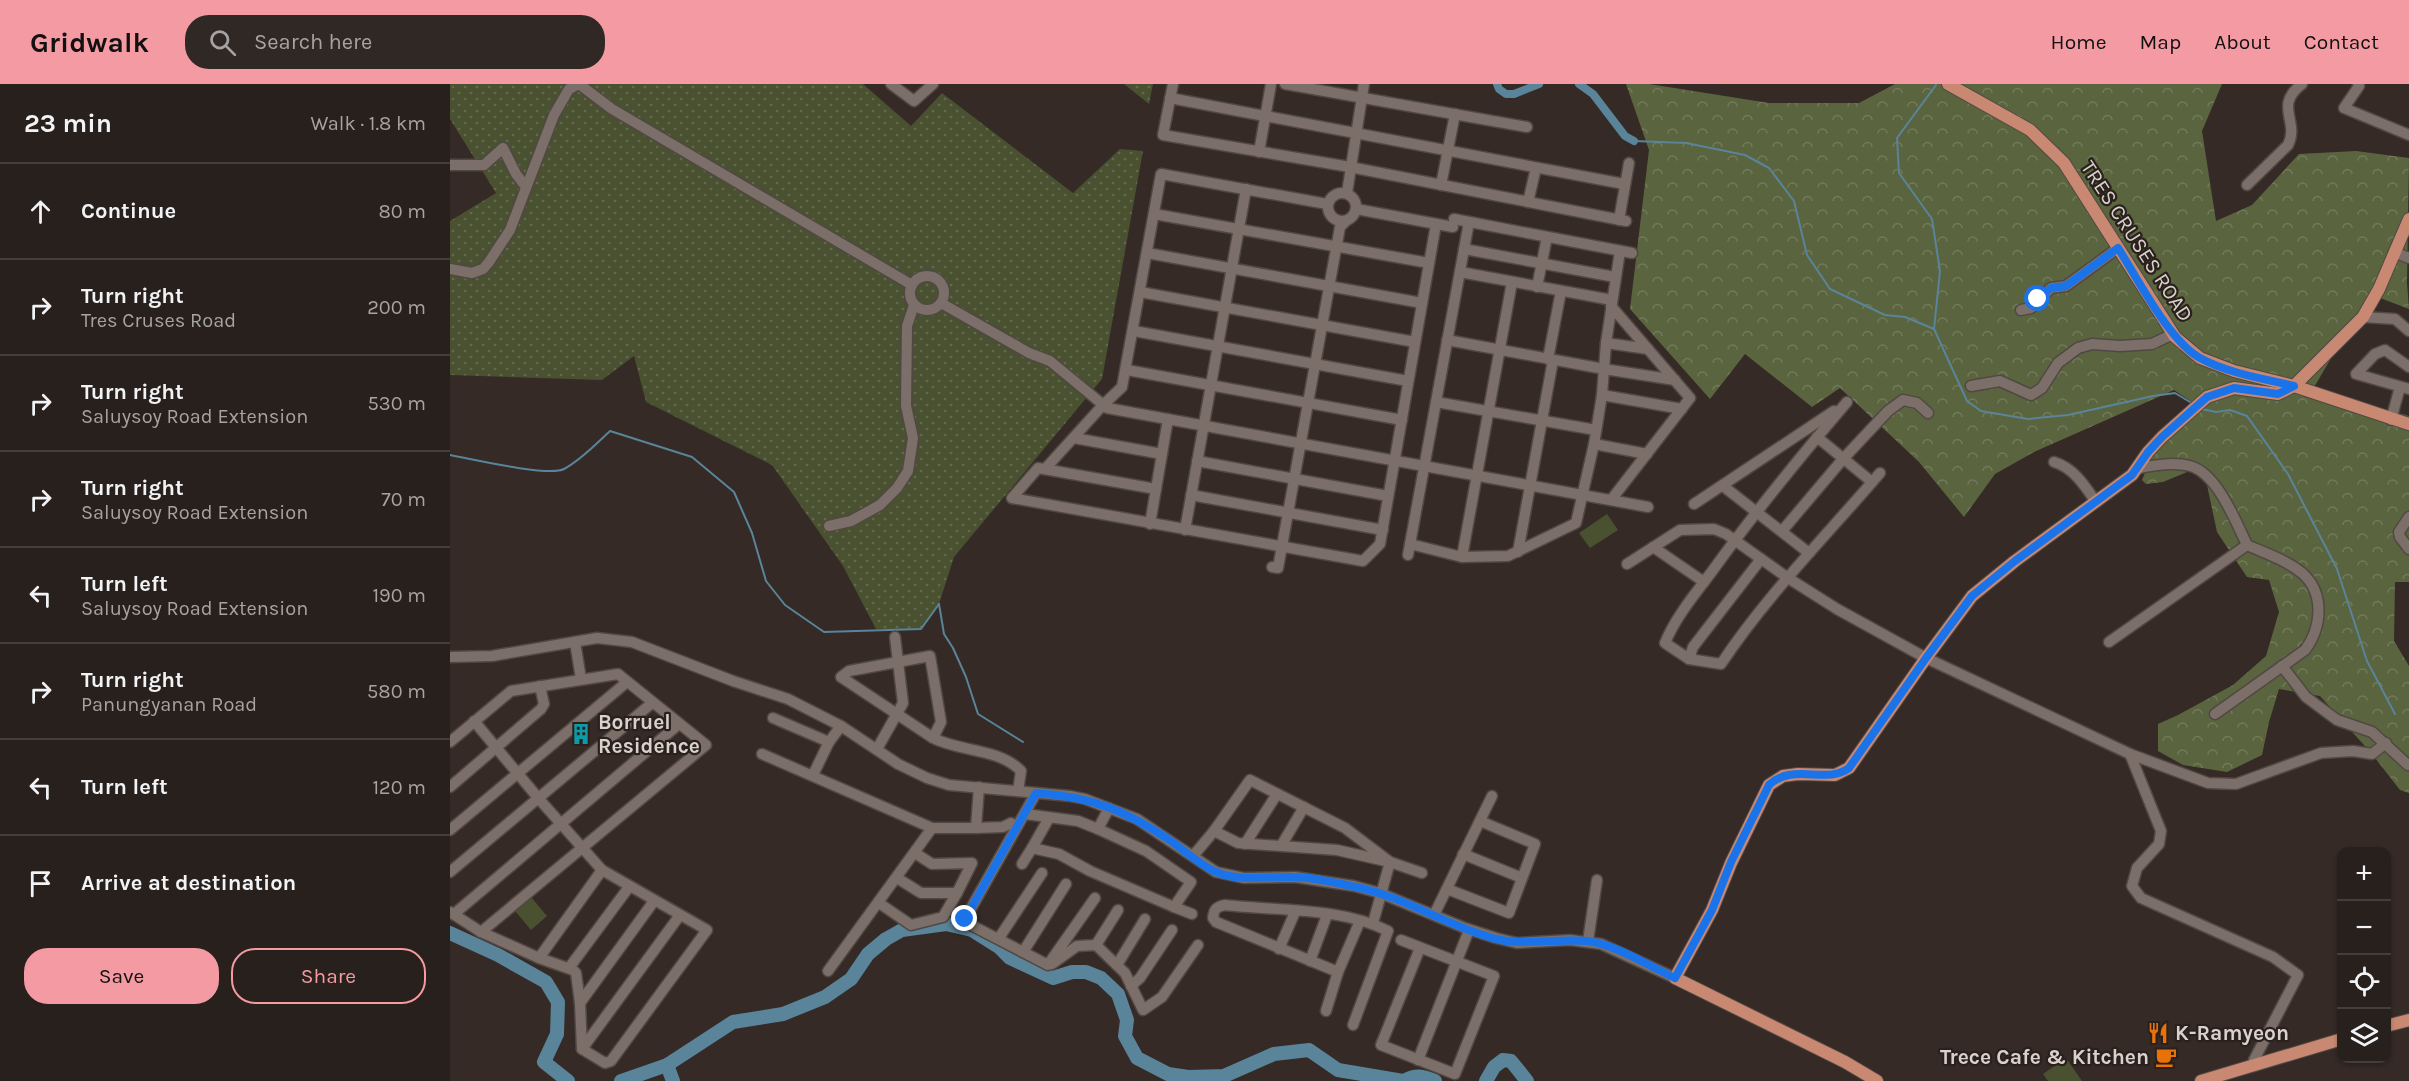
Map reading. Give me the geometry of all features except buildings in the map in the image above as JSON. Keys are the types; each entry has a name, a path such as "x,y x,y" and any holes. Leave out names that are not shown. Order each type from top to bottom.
{"main road":[{"name":"TRES CRUSES ROAD","path":"1948,84 2030,130 2064,163 2173,334 2200,358 2409,424"},
{"path":"1876,1081 1845,1062 1675,978 1712,910 1731,862 1769,785 1783,776 1805,773 1835,775 1849,768 1972,596 2015,561 2132,475 2162,437 2207,397 2234,388 2278,394 2294,386 2362,317 2379,289 2409,219"},
{"path":"2391,1025 2409,1020"},
{"path":"2201,1081 2337,1041"}],"street":[{"path":"450,269 472,273 483,269 489,262 510,230 554,115 569,89 579,84 612,109 912,285"},
{"path":"891,84 914,101 933,84"},
{"path":"1173,84 1163,135 1350,167 1622,220 1624,184 1629,163"},
{"path":"1259,152 1271,84"},
{"path":"1285,84 1527,127"},
{"path":"1343,193 1350,167 1364,84"},
{"path":"2247,185 2288,145 2292,137 2287,103 2294,90 2302,84"},
{"path":"2358,84 2359,86 2344,108 2409,135"},
{"path":"1170,98 1624,184"},
{"path":"1441,185 1455,114"},
{"path":"450,165 484,165 503,148 516,174 526,187"},
{"path":"1528,202 1536,168"},
{"path":"1045,469 1122,387 1161,174 1327,204"},
{"path":"1185,530 1246,189"},
{"path":"1279,547 1334,246 1335,226 1327,204 1333,195 1343,193 1353,198 1356,209 1353,216 1340,227 1334,246"},
{"path":"1356,209 1436,224 1469,222 1632,253"},
{"path":"1154,214 1429,263"},
{"path":"1333,218 1346,221"},
{"path":"1469,222 1409,550 1462,557 1508,556 1576,523 1584,495 1602,395 1605,343 1620,251"},
{"path":"1156,489 1038,468 1012,498 1363,561 1380,544 1436,224"},
{"path":"1537,287 1547,237"},
{"path":"2021,310 2031,308 2051,288 2066,286 2118,248"},
{"path":"1464,249 1616,277"},
{"path":"2394,252 2409,258"},
{"path":"1147,253 1422,303"},
{"path":"1460,273 1561,291 1611,303 1690,398 1611,500"},
{"path":"923,276 936,278 944,289 941,303 930,310 914,305 910,297 912,285 923,276"},
{"path":"1462,557 1512,282"},
{"path":"1518,552 1561,291"},
{"path":"1140,292 1415,342"},
{"path":"941,303 1029,353 1050,361 1107,408 1648,507"},
{"path":"828,526 851,521 880,505 897,488 908,471 914,438 906,406 907,326 914,305"},
{"path":"2362,317 2395,319 2409,330"},
{"path":"1134,331 1408,381"},
{"path":"1971,386 2000,381 2031,395 2042,388 2058,363 2078,348 2092,344 2120,346 2152,344 2173,334"},
{"path":"1448,340 1675,380"},
{"path":"1605,343 1648,349"},
{"path":"2391,420 2405,388 2356,374 2375,354 2385,350 2409,367"},
{"path":"1126,370 1402,420"},
{"path":"1602,395 1682,409"},
{"path":"1782,531 1887,411 1903,400 1917,403 1928,413"},
{"path":"1436,402 1596,430"},
{"path":"1694,504 1847,402 1754,512 1670,631 1665,643 1689,659 1721,664 1788,578 1880,473"},
{"path":"1150,524 1168,419"},
{"path":"1817,437 1872,482"},
{"path":"1074,438 1162,454"},
{"path":"1594,444 1647,453"},
{"path":"1197,461 1388,496"},
{"path":"2054,462 2073,473 2096,502"},
{"path":"2139,468 2177,464 2193,467 2204,473 2229,508 2247,545 2284,561 2303,574 2312,586 2318,601 2319,614 2312,641 2305,650 2215,714"},
{"path":"1723,486 1809,553"},
{"path":"1191,495 1383,530"},
{"path":"2409,517 2399,532 2409,549"},
{"path":"1627,564 1680,530 1714,529 1735,540 1837,609 1926,658 2130,754 2208,783 2236,784 2321,753 2353,751 2372,754 2386,743"},
{"path":"2109,642 2247,545"},
{"path":"1653,547 1704,582"},
{"path":"1689,659 1693,648 1761,559"},
{"path":"450,657 492,656 597,638 632,642 733,681 788,699 841,726 898,764 927,778 950,785 1070,795 1137,819 1216,872 1244,878 1295,877 1380,892 1469,930 1517,943 1588,941 1601,944 1675,978"},
{"path":"877,749 903,703 895,638"},
{"path":"575,642 581,679"},
{"path":"933,738 941,722 930,656 849,671 841,677 933,738 959,748 978,750 1016,766 1022,775 1017,792"},
{"path":"2282,666 2306,697 2337,720 2364,728 2386,743 2408,765"},
{"path":"450,742 511,691 618,674 706,745 481,932"},
{"path":"450,830 627,682"},
{"path":"450,787 541,709 544,704 540,686"},
{"path":"450,872 652,703"},
{"path":"773,718 829,742"},
{"path":"474,721 602,870 654,902 707,930 611,1061 604,1063 582,1049"},
{"path":"582,1049 576,973 569,968 539,958 481,932 452,913 679,724"},
{"path":"813,775 829,742 841,726"},
{"path":"762,754 932,828 1003,827 1011,823"},
{"path":"2130,754 2161,831 2159,844 2137,867 2132,886 2141,898 2273,957 2298,975 2254,1060 2256,1065"},
{"path":"1193,856 1251,780 1345,828 1390,862"},
{"path":"976,828 979,787"},
{"path":"1036,793 965,919 967,923 1048,965 1053,964 1077,946 1096,945 1125,973 1143,1010 1162,997 1198,945"},
{"path":"1245,844 1277,794"},
{"path":"1434,915 1491,796"},
{"path":"1281,846 1304,807"},
{"path":"1098,829 1109,808"},
{"path":"1025,814 1078,821 1146,851 1191,882 1174,907"},
{"path":"1022,864 1049,818"},
{"path":"1447,889 1509,913 1535,844 1480,820"},
{"path":"828,971 932,828"},
{"path":"1214,831 1238,843 1337,850 1390,862 1422,873"},
{"path":"1032,848 1059,854 1090,871 1192,914"},
{"path":"879,903 911,925 943,917 972,863 932,864 915,853"},
{"path":"1463,854 1522,878"},
{"path":"1373,923 1390,862"},
{"path":"539,958 602,870"},
{"path":"999,938 1042,873"},
{"path":"897,878 921,893 957,893"},
{"path":"1588,941 1597,880"},
{"path":"1023,952 1066,884"},
{"path":"569,968 629,887"},
{"path":"1048,965 1095,898"},
{"path":"580,1003 654,902"},
{"path":"1338,972 1215,922 1214,910 1225,905 1327,915 1373,923 1388,931 1353,1024"},
{"path":"1096,945 1118,910"},
{"path":"1279,949 1295,912"},
{"path":"582,1049 680,915"},
{"path":"1310,961 1327,915"},
{"path":"1117,965 1145,919"},
{"path":"1326,1011 1338,972 1360,921"},
{"path":"1131,986 1140,978 1172,930"},
{"path":"1418,1060 1469,930"},
{"path":"1401,940 1494,976 1455,1074 1381,1045 1420,948"}],"green space":[{"path":"450,84 863,84 911,126 942,93 1073,193 1120,149 1143,151 1102,379 954,557 939,604 921,629 876,629 843,566 772,465 646,402 634,356 602,380 450,375 450,221 496,193 450,119"},
{"path":"1124,84 1153,84 1149,104"},
{"path":"1626,84 1649,84 1769,103 1859,103 1895,84 2222,84 2202,131 2216,221 2252,205 2299,154 2356,151 2409,158 2407,283 2409,309 2380,298 2343,338 2313,389 2409,416 2409,582 2395,582 2394,641 2409,666 2409,793 2400,790 2372,754 2320,696 2279,689 2262,755 2227,772 2183,765 2158,751 2158,724 2233,685 2266,656 2279,612 2269,580 2247,577 2217,532 2207,485 2192,470 2163,482 2146,484 2142,480 2154,452 2201,408 2174,390 2034,452 1995,474 1964,517 1919,462 1840,388 1812,407 1745,354 1710,399 1630,309 1649,150"},
{"path":"1607,514 1618,530 1590,548 1579,533"},
{"path":"531,897 547,916 531,930 515,911"},
{"path":"2066,1058 2082,1081 2048,1081 2043,1074"}],"waterway":[{"path":"1497,84 1499,89 1506,94 1514,94 1539,84"},
{"path":"1579,84 1593,94 1625,136 1634,141"},
{"path":"1934,329 1940,271 1932,219 1899,173 1897,138 1936,85"},
{"path":"1634,141 1686,143 1745,155 1769,168 1794,201 1807,255 1830,289 1885,315 1905,317 1934,329 1967,401 1981,411 2028,419 2068,415 2175,393 2190,402"},
{"path":"2202,409 2216,412 2230,410 2247,416 2288,474 2337,569 2367,661 2395,714"},
{"path":"450,455 509,467 556,471 576,461 610,431 692,457 734,492 752,533 766,581 785,605 824,632 921,629 939,604"},
{"path":"939,604 944,634 966,677 978,714 1023,742"},
{"path":"621,1081 667,1065 733,1022 783,1014 825,997 851,979 868,954 886,939 902,930 946,924 972,930 999,947 1010,958 1053,978 1072,972 1086,972 1101,978 1118,994 1127,1020 1125,1036 1137,1058 1168,1074 1188,1077 1224,1076 1274,1054 1309,1050 1338,1070 1403,1081"},
{"path":"450,933 498,955 546,982 558,1002 557,1034 544,1062 568,1081"},
{"path":"1486,1081 1494,1067 1503,1060 1511,1061 1527,1081"},
{"path":"667,1065 673,1081"},
{"path":"1404,1081 1420,1076 1435,1081"}],"place":[{"name":"Borruel Residence","path":"581,734"},
{"name":"K-Ramyeon","path":"2158,1033"},
{"name":"Trece Cafe & Kitchen","path":"2166,1057"}],"route":[{"path":"965,919 1036,793 1070,795 1137,819 1216,872 1244,878 1295,877 1380,892 1496,939 1517,943 1588,941 1601,944 1675,978 1712,910 1731,862 1756,816 1769,785 1775,779 1812,773 1835,775 1849,768 1866,741 1972,596 2015,561 2132,475 2162,437 2207,397 2234,388 2278,394 2294,386 2234,371 2200,358 2175,338 2118,248 2066,286 2051,288 2038,299"}]}
